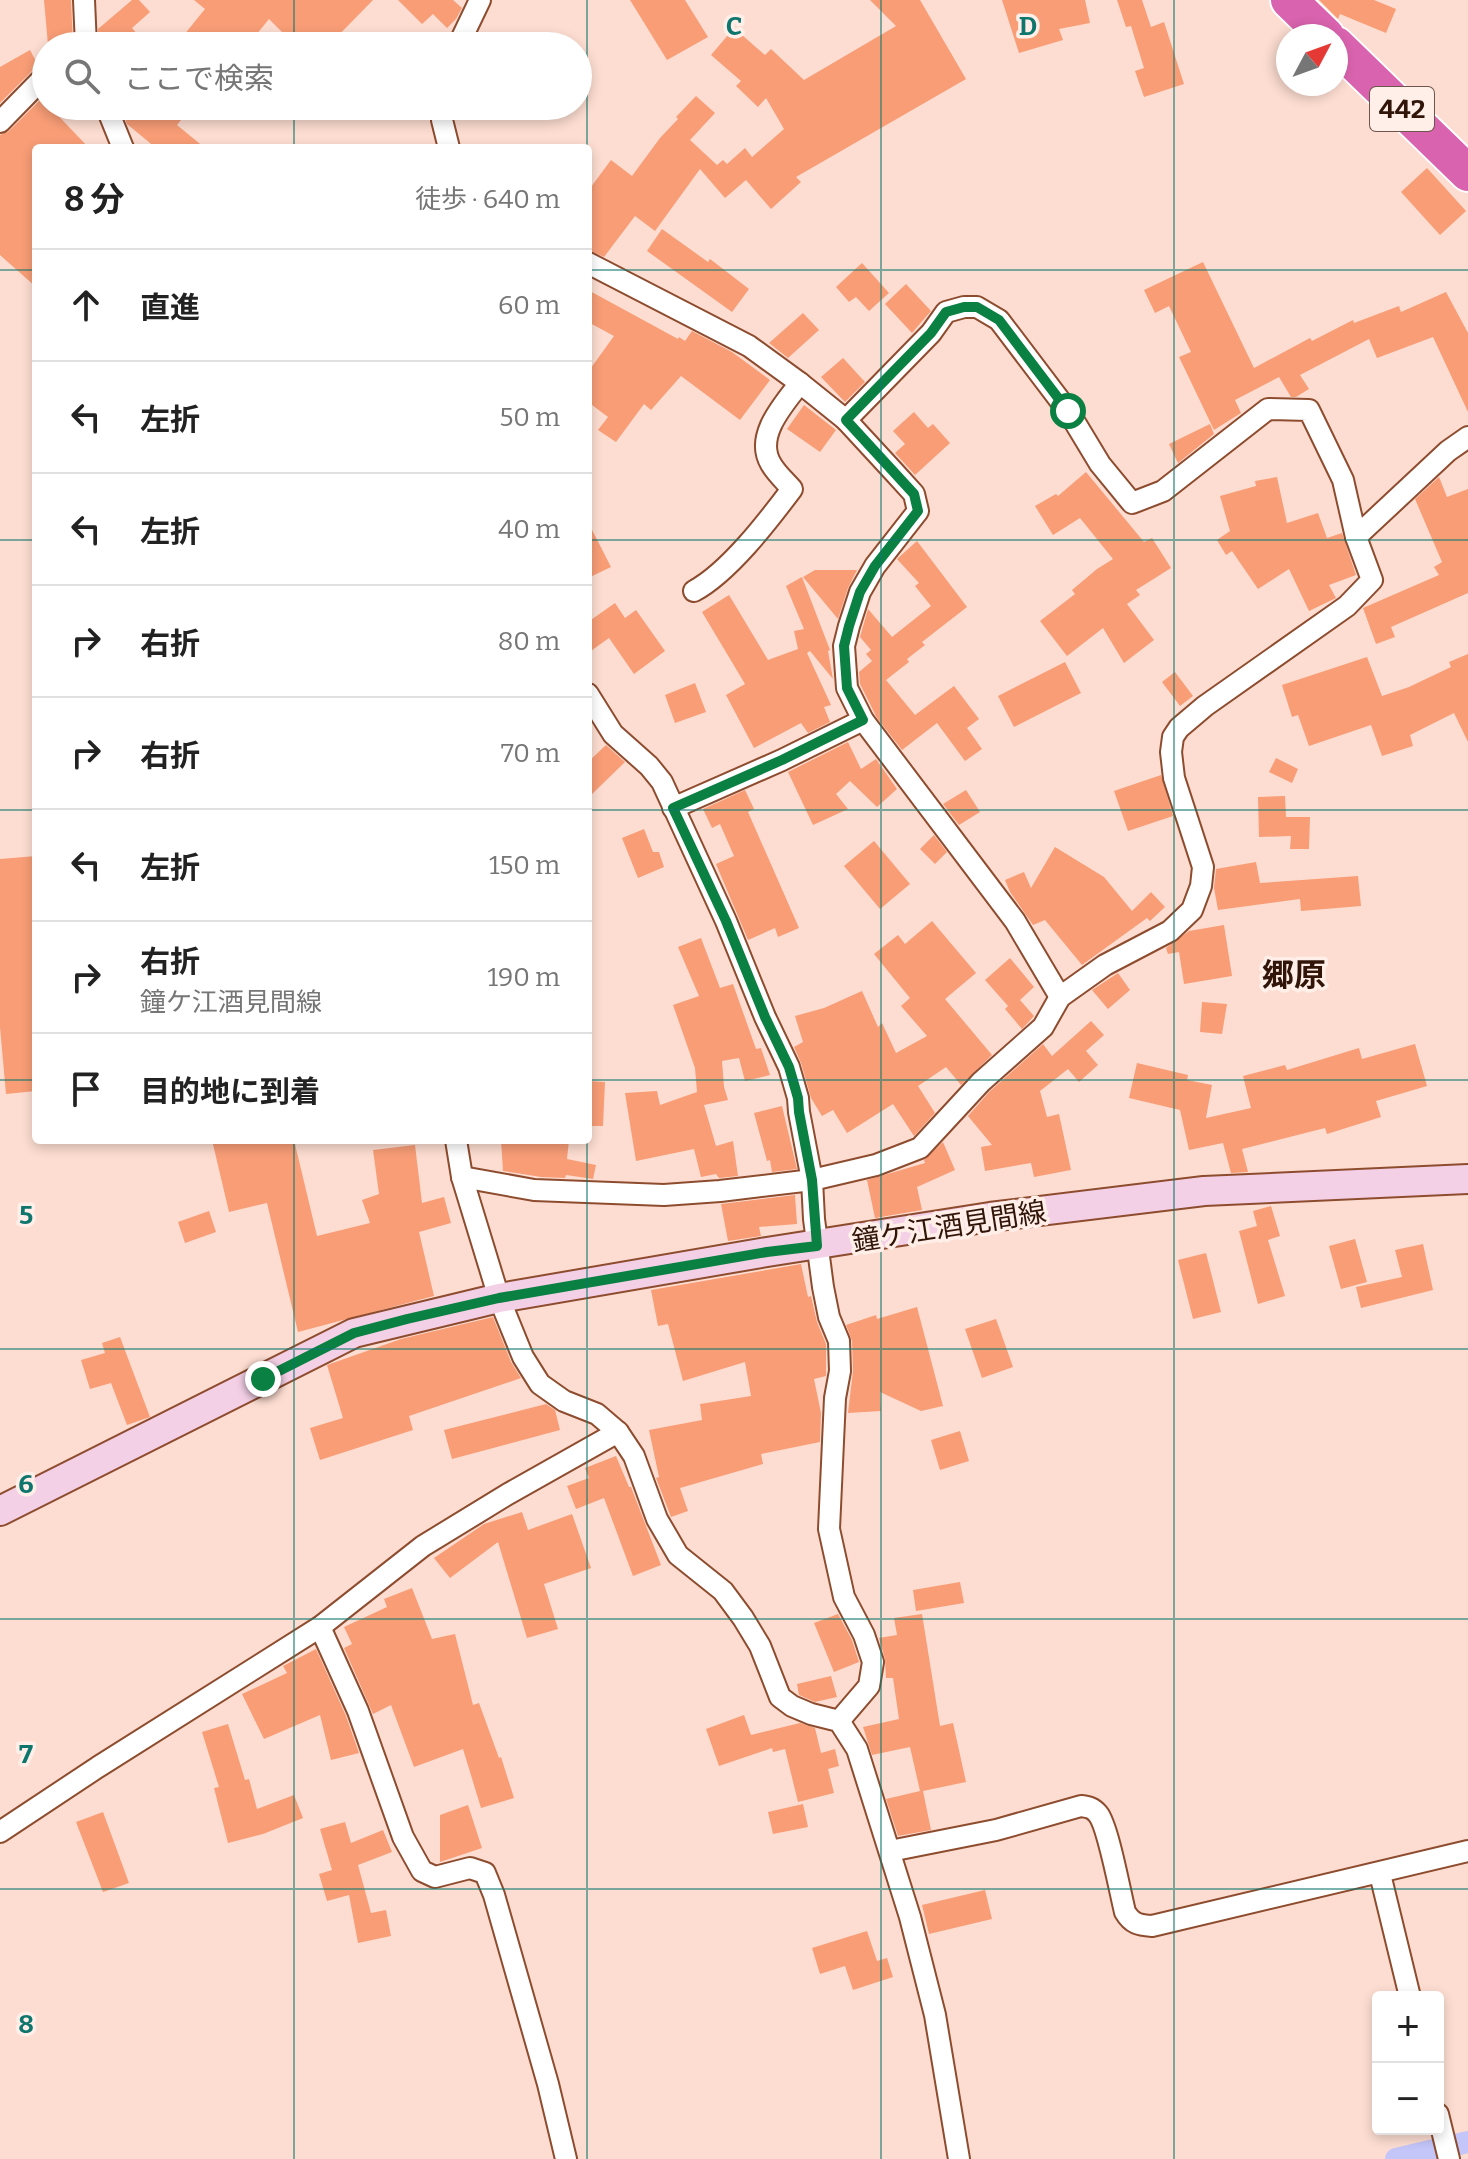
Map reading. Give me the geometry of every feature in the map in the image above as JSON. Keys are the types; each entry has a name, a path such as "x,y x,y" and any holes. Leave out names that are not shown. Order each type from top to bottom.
{"highway":[{"path":"1289,0 1314,24"},
{"name":"442","path":"1348,57 1468,173"}],"main road":[{"name":"鐘ケ江酒見間線","path":"0,1511 354,1333 499,1298 990,1217 1204,1191 1468,1179"}],"street":[{"path":"84,0 85,32"},
{"path":"465,32 480,0"},
{"path":"0,122 32,89"},
{"path":"112,120 121,144"},
{"path":"442,120 448,144"},
{"path":"592,265 749,346 846,420 914,494 918,511 875,566 860,592 844,646 847,688 863,720 1015,921 1060,997"},
{"path":"462,1177 534,1190 664,1195 812,1180 876,1165 920,1148 981,1082 1043,1027 1060,997 1105,965 1170,931 1192,910 1201,886 1203,867 1174,778 1173,737 1205,706 1305,637 1356,598 1372,580 1356,537 1343,480 1309,410 1268,409 1163,491 1132,503 1100,464 1068,411 999,320 977,307 946,312 931,333 846,420"},
{"path":"694,591 706,585 758,533 792,489 772,466 767,455 767,435 778,412 800,383"},
{"path":"1356,537 1448,451 1468,437"},
{"path":"592,700 613,734 662,782 789,1067 798,1098 812,1180 817,1246 829,1317 839,1341 840,1371 835,1398 829,1529 844,1597 864,1635 873,1662 869,1686 839,1721"},
{"path":"673,808 863,720"},
{"path":"457,1144 462,1177 499,1298 523,1357 540,1384 564,1401 597,1414 618,1432 634,1456 657,1519 678,1555 723,1591 743,1618 760,1646 780,1697 811,1714 839,1721 857,1749 890,1851 935,2015 959,2159"},
{"path":"0,1832 111,1758 320,1627 423,1546 618,1432"},
{"path":"320,1627 358,1711 403,1837 422,1871 435,1877 470,1868 485,1873 544,2069 566,2159"},
{"path":"890,1851 996,1830 1081,1806 1088,1807 1095,1810 1105,1826 1125,1912 1138,1925 1152,1926 1468,1851"},
{"path":"1380,1874 1409,1991"}],"building":[{"path":"44,0 71,0 72,32 47,32"},
{"path":"132,0 139,0 150,12 132,28 136,32 98,32"},
{"path":"194,0 373,0 342,32 282,32 269,19 258,32 186,32 205,9"},
{"path":"398,0 453,0 462,8 447,28 433,14 422,24"},
{"path":"630,0 685,0 708,37 667,60"},
{"path":"870,0 920,0 966,79 796,177 801,182 771,209 746,180 725,198 700,169 655,231 635,216 604,257 592,252 592,186 611,160 632,176 678,119 676,117 696,96 715,113 690,140 717,165 723,160 727,164 745,148 752,157 784,129 766,98 758,107 736,86 741,81 711,55 734,28 765,55 771,49 804,80 896,26"},
{"path":"1002,0 1085,0 1090,23 1059,29 1063,40 1019,53"},
{"path":"1117,0 1142,0 1151,27 1164,22 1184,84 1144,97 1135,71 1144,68 1131,26 1126,27"},
{"path":"1319,0 1374,0 1396,9 1386,33 1340,14 1338,19"},
{"path":"30,50 32,54 32,71 0,103 0,67"},
{"path":"32,108 32,120 62,120 85,144 32,144 32,283 0,255 0,135 9,131"},
{"path":"125,120 181,120 177,125 200,144 151,144"},
{"path":"1427,168 1466,211 1440,235 1401,192"},
{"path":"662,229 708,262 710,259 749,289 732,312 647,251"},
{"path":"1203,262 1254,368 1310,338 1312,341 1353,320 1354,323 1399,306 1401,312 1446,292 1468,333 1468,412 1433,337 1377,358 1369,339 1300,375 1309,389 1296,397 1291,397 1279,377 1235,400 1241,413 1214,430 1179,357 1191,352 1169,306 1155,313 1144,290"},
{"path":"862,263 889,293 869,311 856,297 849,302 836,287"},
{"path":"906,284 931,311 912,333 885,304"},
{"path":"592,292 678,339 685,341 692,331 732,352 770,380 740,420 681,376 651,410 644,404 616,442 598,430 608,417 592,405 592,366 614,336 592,324"},
{"path":"803,313 819,330 788,358 769,343"},
{"path":"843,358 865,382 845,402 821,377"},
{"path":"804,405 836,430 820,452 787,429"},
{"path":"914,412 928,428 933,424 950,443 915,475 895,453 905,444 893,431"},
{"path":"1210,424 1214,434 1178,463 1169,444"},
{"path":"1086,472 1144,542 1152,538 1171,568 1136,590 1140,595 1127,604 1154,640 1124,663 1103,628 1067,656 1040,621 1075,594 1072,590 1113,559 1080,518 1053,535 1035,506 1056,494 1058,496"},
{"path":"1277,477 1287,523 1318,513 1327,538 1342,533 1356,575 1329,585 1336,598 1309,611 1289,569 1258,589 1232,551 1226,555 1217,540 1230,531 1220,496 1256,486 1255,481"},
{"path":"1439,477 1447,497 1468,489 1468,593 1391,627 1395,637 1376,644 1363,608 1439,575 1434,567 1442,562 1415,499"},
{"path":"592,530 611,567 592,576"},
{"path":"917,541 967,607 922,642 925,645 907,659 909,662 886,680 915,715 954,686 979,719 967,728 982,749 965,761 937,723 902,750 877,718 860,684 859,672 872,661 866,654 871,650 860,637 868,609 892,637 931,606 915,586 919,583 897,559"},
{"path":"815,570 857,570 838,619 803,577"},
{"path":"802,577 830,650 833,679 810,651 807,653 831,705 824,707 830,722 808,733 801,723 754,748 726,695 745,684 702,612 729,595 768,660 798,649 794,631 804,629 786,586"},
{"path":"615,603 625,618 636,610 665,651 634,674 609,638 592,650 592,619"},
{"path":"1468,654 1468,742 1454,713 1410,735 1413,746 1382,756 1371,725 1309,746 1298,715 1292,717 1282,685 1367,657 1382,696 1451,667 1449,662"},
{"path":"1065,662 1081,693 1014,727 998,696"},
{"path":"1175,672 1193,696 1180,706 1162,682"},
{"path":"695,683 706,712 675,723 665,695"},
{"path":"848,742 861,769 876,759 897,789 877,807 850,781 836,794 848,809 813,825 788,772"},
{"path":"606,745 625,762 592,794 592,758"},
{"path":"1276,758 1298,769 1292,783 1269,772"},
{"path":"1161,775 1173,816 1128,831 1114,791"},
{"path":"745,790 754,809 748,812 799,928 778,937 775,928 748,940 716,864 734,856 720,824 712,828 703,809"},
{"path":"966,790 980,812 959,825 943,804"},
{"path":"1285,796 1286,817 1310,817 1309,849 1290,849 1291,836 1259,837 1258,797"},
{"path":"644,829 653,852 659,852 664,867 638,878 622,838"},
{"path":"934,835 947,852 935,864 920,849"},
{"path":"874,841 910,884 880,909 844,866"},
{"path":"1055,847 1104,877 1132,911 1151,892 1165,907 1150,921 1147,918 1082,965 1045,920 1033,925 1005,880 1024,872 1031,888"},
{"path":"32,856 32,1091 6,1094 0,1027 0,859"},
{"path":"1256,862 1260,883 1358,876 1361,906 1301,911 1300,899 1218,910 1214,888 1216,869"},
{"path":"932,921 976,973 945,999 992,1055 961,1085 946,1067 918,1086 935,1113 914,1136 893,1104 847,1133 833,1110 822,1116 811,1098 794,1047 803,1042 795,1016 824,1008 862,991 878,1027 882,1023 896,1053 927,1036 901,1006 910,998 874,954 898,935 905,944"},
{"path":"1224,925 1232,976 1184,984 1179,952 1168,954 1166,948 1189,931"},
{"path":"701,938 720,988 733,984 756,1049 761,1048 770,1075 745,1081 739,1058 722,1061 728,1100 704,1105 716,1146 733,1141 738,1176 719,1178 716,1174 701,1177 694,1149 636,1161 625,1093 657,1091 660,1105 697,1092 695,1068 673,1005 699,996 678,947"},
{"path":"1010,958 1034,987 1020,1000 1034,1016 1022,1029 1005,1009 1008,1006 985,980"},
{"path":"1118,973 1130,990 1108,1009 1092,990"},
{"path":"1202,1002 1227,1004 1222,1034 1200,1032"},
{"path":"1091,1021 1104,1035 1086,1051 1098,1065 1079,1082 1068,1069 1040,1091 1047,1117 1059,1114 1071,1170 1034,1177 1031,1163 985,1171 981,1147 992,1145 968,1116 990,1091 1043,1044 1052,1056"},
{"path":"1415,1044 1427,1086 1376,1101 1381,1117 1327,1134 1325,1128 1242,1149 1248,1172 1231,1173 1223,1143 1189,1150 1180,1110 1129,1098 1137,1063 1188,1075 1187,1080 1212,1085 1206,1118 1251,1108 1243,1076 1285,1065 1287,1070 1359,1048 1362,1059"},
{"path":"592,1081 605,1082 603,1126 592,1126"},
{"path":"782,1106 797,1169 772,1172 754,1113"},
{"path":"943,1142 955,1170 917,1187 922,1210 875,1218 867,1180 925,1163 924,1160"},
{"path":"213,1144 295,1144 317,1236 370,1223 362,1200 379,1194 373,1150 415,1145 422,1203 444,1197 451,1223 419,1232 434,1296 298,1332 267,1203 229,1212"},
{"path":"501,1144 569,1144 567,1159 596,1165 593,1179 566,1175 565,1178 541,1177 503,1171"},
{"path":"795,1195 797,1224 759,1227 761,1236 728,1241 721,1204"},
{"path":"1271,1206 1280,1236 1268,1240 1285,1296 1258,1304 1239,1231 1257,1226 1253,1211"},
{"path":"209,1211 216,1232 185,1243 178,1222"},
{"path":"1355,1239 1367,1282 1341,1289 1329,1246"},
{"path":"1423,1244 1433,1290 1361,1308 1356,1287 1402,1277 1395,1250"},
{"path":"1206,1253 1221,1312 1193,1319 1178,1260"},
{"path":"801,1264 808,1297 811,1296 826,1344 826,1376 814,1379 821,1413 820,1442 761,1454 763,1464 680,1488 688,1511 671,1517 656,1478 659,1477 649,1430 702,1420 700,1404 751,1396 745,1362 683,1381 668,1324 658,1326 651,1290"},
{"path":"917,1307 943,1406 921,1411 880,1392 881,1411 848,1413 853,1371 852,1341 846,1325"},
{"path":"493,1317 511,1362 521,1378 409,1416 413,1430 320,1460 310,1428 343,1418 327,1365 401,1339"},
{"path":"996,1319 1013,1367 982,1378 965,1329"},
{"path":"120,1337 150,1417 127,1425 111,1383 90,1389 81,1360 105,1353 102,1343"},
{"path":"546,1404 555,1410 560,1430 452,1459 444,1430"},
{"path":"960,1431 969,1461 940,1470 931,1440"},
{"path":"616,1456 661,1565 633,1576 604,1498 576,1509 567,1486 589,1478 585,1468"},
{"path":"522,1512 528,1530 572,1514 591,1568 544,1584 558,1629 527,1638 498,1542 450,1578 434,1558 484,1524"},
{"path":"960,1582 964,1603 916,1611 913,1590"},
{"path":"412,1588 432,1639 455,1634 473,1705 479,1703 514,1798 481,1808 463,1749 414,1767 391,1705 373,1714 344,1648 352,1644 344,1627 387,1607 384,1599"},
{"path":"838,1614 852,1640 859,1662 834,1672 814,1623"},
{"path":"922,1614 940,1726 953,1723 966,1782 923,1791 931,1830 898,1836 886,1799 920,1791 910,1747 872,1755 863,1727 899,1719 893,1678 886,1678 879,1638 897,1635 894,1618"},
{"path":"316,1649 359,1753 331,1760 320,1715 264,1739 242,1694 287,1673 283,1666"},
{"path":"831,1676 837,1697 815,1702 799,1695 797,1684"},
{"path":"744,1715 751,1735 800,1723 815,1728 821,1753 835,1749 839,1766 828,1769 834,1793 798,1802 785,1749 773,1752 772,1748 719,1766 706,1729"},
{"path":"228,1724 257,1809 294,1795 303,1818 263,1834 228,1843 214,1788 219,1787 202,1732"},
{"path":"803,1804 808,1827 773,1834 768,1812"},
{"path":"468,1805 482,1848 440,1862 440,1815"},
{"path":"103,1812 129,1883 103,1892 76,1822"},
{"path":"345,1822 351,1843 383,1830 392,1852 358,1865 371,1913 386,1910 391,1936 358,1943 349,1895 327,1901 319,1874 332,1870 320,1829"},
{"path":"985,1890 992,1919 929,1934 922,1905"},
{"path":"867,1931 877,1961 887,1958 893,1977 853,1990 845,1966 820,1974 812,1948"}],"waterway":[{"path":"1396,2159 1468,2142"}],"district":[{"name":"郷原","path":"1294,975"}],"route":[{"path":"263,1379 354,1333 407,1319 499,1298 817,1246 812,1180 798,1098 789,1067 673,808 863,720 847,688 844,646 849,626 860,592 875,566 918,511 914,494 846,420 931,333 946,312 977,307 999,320 1068,411"}]}
